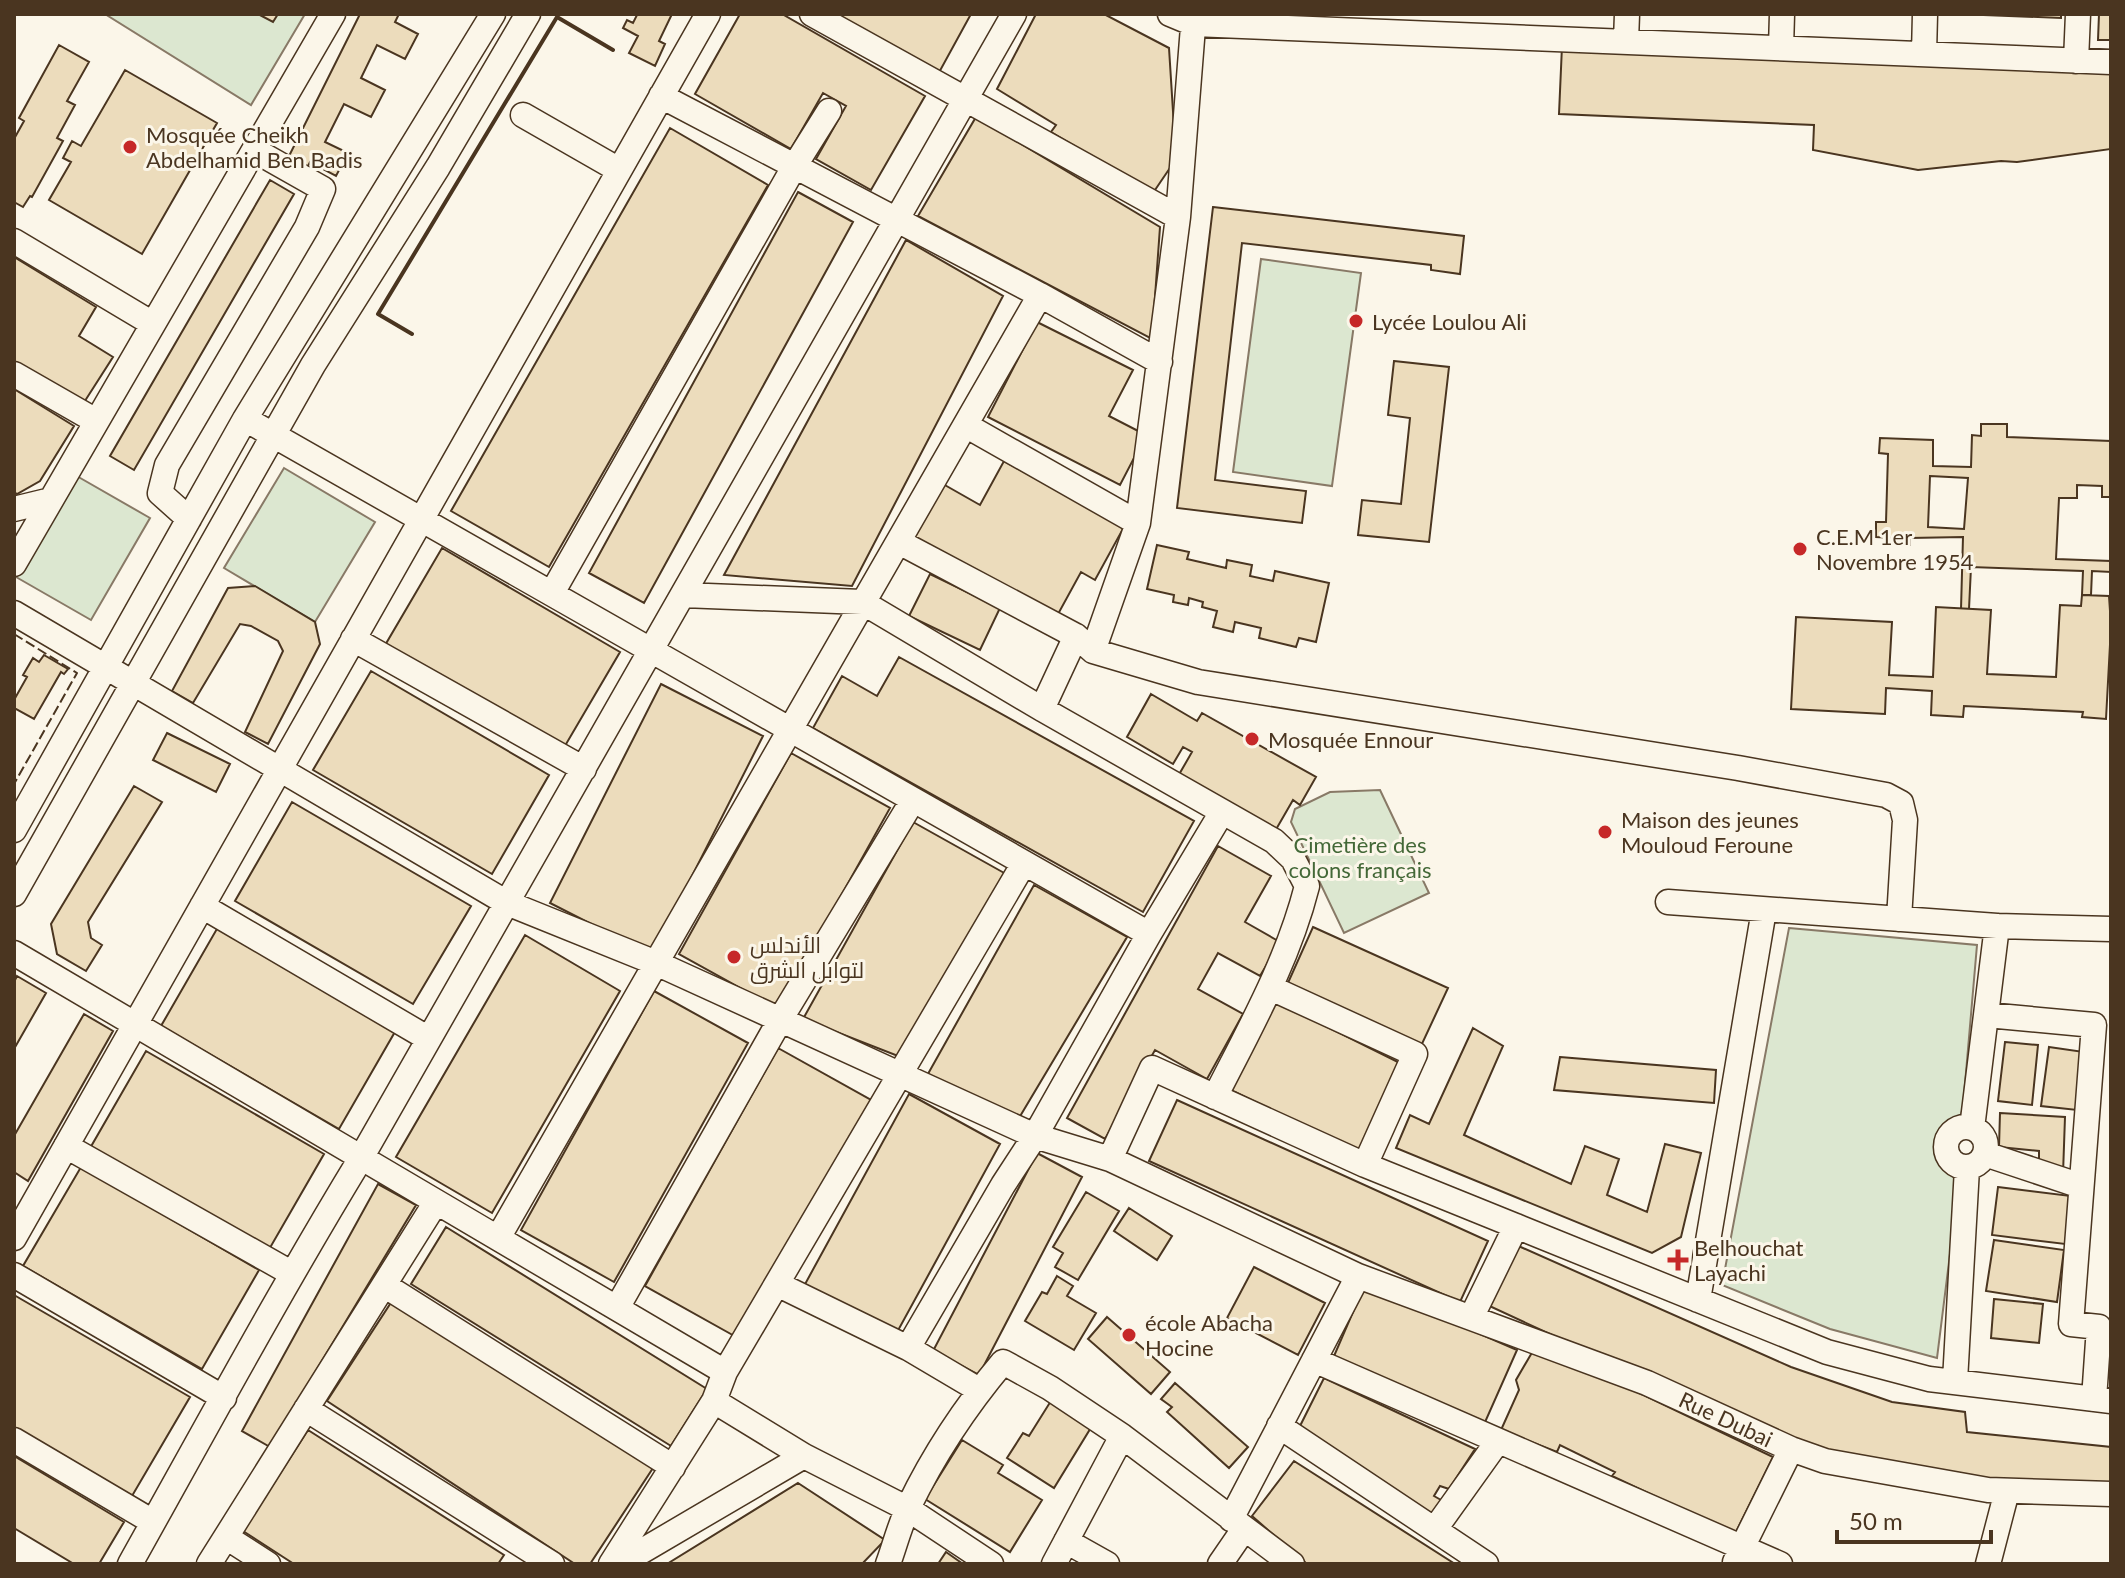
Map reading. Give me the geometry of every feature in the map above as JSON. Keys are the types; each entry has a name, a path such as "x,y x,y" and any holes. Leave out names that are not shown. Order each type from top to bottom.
{"street":[{"path":"14,564 333,14"},
{"path":"14,830 245,419 493,14"},
{"path":"14,894 313,365 438,167 528,14"},
{"path":"14,1238 708,14"},
{"path":"812,14 1178,217"},
{"path":"130,1564 291,1273 361,1158 1014,14"},
{"path":"1170,14 1194,19 1462,24 1626,41 2111,62"},
{"path":"1626,41 1627,14"},
{"path":"1781,48 1782,14"},
{"path":"1924,54 1925,14"},
{"path":"2076,61 2078,14"},
{"path":"1042,709 1085,644 1138,523 1178,217 1194,19"},
{"path":"661,96 1040,295 1160,362"},
{"path":"552,593 794,167 829,111"},
{"path":"523,115 619,170"},
{"path":"189,519 160,493 167,465 307,227 323,189 254,150"},
{"path":"14,241 153,324"},
{"path":"498,1238 1040,295"},
{"path":"14,374 96,421"},
{"path":"245,419 1149,934"},
{"path":"967,426 1138,523"},
{"path":"16,508 51,500"},
{"path":"899,542 1085,644 1198,682 1886,795 1901,803 1905,820 1899,919"},
{"path":"683,595 862,602 1274,841 1293,859 1307,886 1297,926 1271,988 1215,1097"},
{"name":"Rue Dubai","path":"14,613 507,903 656,963 1035,1136 1110,1159 1358,1276 1647,1383 1791,1449 1825,1461 1988,1490 2111,1494"},
{"path":"353,639 584,769"},
{"path":"617,1308 780,1020 913,800"},
{"path":"908,1348 1035,1136 1222,812"},
{"path":"611,1564 714,1401 725,1372 1024,863"},
{"path":"1668,902 1997,926 2111,929"},
{"path":"202,906 429,1039"},
{"path":"1698,1300 1764,910"},
{"path":"1972,1128 1997,926"},
{"path":"14,953 725,1372"},
{"path":"1271,988 1415,1054 1365,1165"},
{"path":"1110,1159 1152,1068 1365,1165 1827,1352 1929,1379 2102,1400 2099,1327 2071,1324 2094,1025 1987,1015"},
{"path":"1955,1381 1976,1161 1986,1143 1981,1133 1972,1128 1958,1128 1948,1138 1946,1152 1953,1164 1976,1161 2081,1186"},
{"path":"66,1146 291,1273"},
{"path":"209,1564 436,1202"},
{"path":"1472,1316 1516,1226"},
{"path":"14,1275 224,1398"},
{"path":"1220,1564 1279,1426 1358,1276"},
{"path":"777,1284 908,1348 979,1390"},
{"path":"384,1285 673,1467"},
{"path":"1314,1360 1498,1441 1738,1556 1780,1564"},
{"path":"888,1564 908,1509 941,1447 979,1390 1003,1362 1050,1388 1122,1436 1292,1564"},
{"path":"714,1401 804,1456 908,1509 991,1564"},
{"path":"306,1409 552,1564"},
{"path":"1279,1426 1486,1564"},
{"path":"1054,1564 1122,1436"},
{"path":"14,1440 153,1522"},
{"path":"1435,1529 1498,1441"},
{"path":"1738,1556 1791,1449"},
{"path":"620,1564 804,1456"},
{"path":"1988,1564 2007,1491"},
{"path":"226,1537 268,1564"},
{"path":"1066,1541 1107,1564"}],"green space":[{"path":"105,14 305,14 251,105"},
{"path":"1261,259 1361,273 1332,486 1233,472"},
{"path":"284,468 375,522 315,622 224,568"},
{"path":"75,475 150,518 91,620 16,577"},
{"name":"Cimetière des colons français","path":"1380,790 1429,893 1344,933 1291,822 1295,809 1330,792"},
{"path":"1789,928 1977,945 1963,1107 1960,1119 1944,1129 1938,1143 1946,1165 1959,1182 1937,1358 1830,1329 1722,1285"}],"building":[{"path":"258,14 278,14 273,22"},
{"path":"360,14 399,14 395,22 418,34 405,59 377,45 361,78 385,90 371,117 344,104 325,142 348,153 336,176 310,162 303,176 284,166"},
{"path":"635,14 672,14 659,41 665,44 655,66 629,53 638,36 623,28 627,20 633,23"},
{"path":"740,14 782,14 925,96 871,190 816,159 846,106 823,93 791,149 695,94"},
{"path":"818,14 971,14 936,78"},
{"path":"1036,14 1104,14 1169,48 1176,159 1153,193 1051,132 1056,125 997,89"},
{"path":"1958,14 2061,14 2061,18"},
{"path":"2099,14 2111,14 2111,40 2098,40"},
{"path":"59,45 89,62 67,101 75,105 57,138 63,141 32,197 23,207 14,202 14,139 24,121 19,118"},
{"path":"1562,46 2111,73 2111,149 2017,162 1918,170 1813,150 1814,125 1559,114"},
{"path":"125,70 217,123 142,254 49,200 71,162 63,158 72,141 81,146"},
{"path":"976,117 1160,227 1152,339 918,216"},
{"path":"670,128 768,185 549,567 451,511"},
{"path":"270,180 294,194 134,470 110,456"},
{"path":"798,192 853,222 644,603 589,573"},
{"path":"1213,207 1464,236 1460,274 1431,270 1431,265 1242,243 1215,480 1306,491 1302,523 1177,508"},
{"path":"906,240 1003,296 852,586 724,575"},
{"path":"14,257 96,307 79,336 113,357 83,404 14,361"},
{"path":"1037,322 1133,370 1109,416 1146,435 1120,485 988,417"},
{"path":"1394,361 1449,367 1429,542 1358,535 1362,500 1401,504 1410,418 1388,415"},
{"path":"14,389 74,426 40,481 17,494 14,492"},
{"path":"1981,424 2007,424 2007,437 2111,441 2111,497 2102,497 2102,486 2077,485 2077,498 2059,498 2056,559 2111,561 2111,572 2092,571 2091,595 2082,595 2083,571 1971,567 1969,609 1961,609 1963,537 1910,538 1910,545 1898,544 1898,538 1876,537 1876,522 1886,522 1888,454 1879,453 1880,438 1933,440 1933,466 1971,467 1972,435 1981,436","holes":["1930,476 1968,478 1964,529 1928,527"]},
{"path":"1004,461 1124,527 1095,580 1081,572 1057,616 914,538 943,484 980,505"},
{"path":"1157,545 1189,552 1187,559 1226,568 1227,560 1252,565 1250,576 1273,581 1275,571 1329,583 1316,642 1299,638 1296,647 1259,638 1261,628 1235,622 1233,632 1213,627 1217,611 1202,607 1203,602 1189,598 1188,605 1173,602 1174,595 1147,589"},
{"path":"442,548 620,652 562,751 384,647"},
{"path":"930,574 1000,608 980,650 909,616"},
{"path":"255,586 315,622 320,644 268,744 245,732 283,651 278,641 251,626 240,624 193,703 172,691 228,588"},
{"path":"2082,595 2109,596 2111,626 2106,719 2082,717 2083,712 1964,706 1963,717 1931,715 1932,691 1886,688 1885,714 1791,709 1796,617 1892,622 1889,675 1933,677 1936,607 1991,610 1987,674 2056,677 2060,605 2081,606"},
{"path":"44,655 68,669 64,674 61,672 34,719 14,708 14,700 33,658 39,662"},
{"path":"899,657 1194,821 1143,912 813,728 842,676 877,696"},
{"path":"371,671 549,775 492,874 313,770"},
{"path":"661,684 763,736 652,955 550,903"},
{"path":"1151,694 1197,721 1202,713 1316,777 1300,805 1293,800 1274,833 1177,778 1192,752 1183,747 1173,764 1127,737"},
{"path":"167,733 230,764 216,792 153,760"},
{"path":"791,753 890,808 778,1009 679,954"},
{"path":"134,786 162,802 88,922 91,938 102,945 86,971 57,954 51,924"},
{"path":"292,802 471,906 413,1004 235,901"},
{"path":"913,822 1006,874 898,1056 803,1019"},
{"path":"1218,846 1271,876 1245,922 1280,942 1260,976 1218,953 1198,989 1243,1014 1207,1079 1155,1050 1105,1139 1067,1118"},
{"path":"1034,885 1127,937 1019,1118 924,1081"},
{"path":"218,927 396,1030 339,1129 161,1026"},
{"path":"1313,927 1448,988 1421,1046 1287,985"},
{"path":"525,935 620,991 492,1213 396,1157"},
{"path":"17,976 46,993 14,1049 14,982"},
{"path":"654,991 748,1043 614,1282 521,1230"},
{"path":"1275,1001 1404,1065 1361,1154 1231,1090"},
{"path":"84,1014 113,1031 28,1181 14,1172 14,1136"},
{"path":"1473,1028 1503,1046 1464,1135 1571,1184 1585,1146 1619,1159 1607,1195 1647,1212 1665,1144 1701,1153 1681,1237 1652,1253 1396,1148 1410,1115 1429,1124"},
{"path":"2005,1042 2038,1045 2032,1105 1998,1101"},
{"path":"2049,1047 2084,1052 2077,1110 2041,1106"},
{"path":"778,1048 871,1100 738,1338 645,1286"},
{"path":"146,1051 324,1154 267,1253 89,1150"},
{"path":"1560,1057 1716,1070 1714,1103 1554,1090"},
{"path":"909,1094 1000,1144 895,1336 804,1286"},
{"path":"1177,1100 1488,1241 1460,1302 1149,1161"},
{"path":"2000,1113 2065,1117 2063,1174 2039,1169 2039,1151 1999,1147"},
{"path":"1037,1153 1082,1177 979,1375 933,1351"},
{"path":"81,1167 259,1270 202,1369 23,1266"},
{"path":"378,1184 416,1205 270,1447 242,1431"},
{"path":"1998,1187 2071,1196 2065,1244 1992,1235"},
{"path":"1086,1192 1119,1211 1078,1280 1055,1267 1063,1253 1053,1247"},
{"path":"1129,1208 1172,1236 1157,1260 1114,1231"},
{"path":"446,1227 707,1389 671,1446 411,1284"},
{"path":"1994,1240 2064,1250 2057,1302 1986,1291"},
{"path":"1514,1244 1791,1367 1892,1402 1965,1412 1967,1432 2111,1447 2111,1490 2018,1487 1817,1450 1483,1303"},
{"path":"1254,1267 1325,1303 1298,1355 1227,1318"},
{"path":"1057,1276 1073,1286 1067,1296 1096,1313 1074,1350 1025,1321 1042,1292 1047,1294"},
{"path":"1365,1284 1517,1350 1482,1429 1331,1363"},
{"path":"14,1295 190,1397 132,1496 14,1427"},
{"path":"394,1298 653,1468 590,1564 575,1564 327,1401"},
{"path":"1994,1299 2043,1304 2039,1343 1991,1338"},
{"path":"1107,1317 1170,1372 1151,1394 1088,1339"},
{"path":"1537,1344 1773,1457 1735,1534 1612,1476 1615,1472 1560,1445 1557,1452 1501,1430 1519,1390 1516,1380"},
{"path":"1324,1378 1475,1449 1449,1489 1440,1486 1434,1496 1448,1504 1436,1522 1300,1426"},
{"path":"1175,1383 1248,1447 1229,1468 1167,1412 1172,1407 1161,1399"},
{"path":"1054,1396 1095,1421 1054,1488 1007,1458 1023,1433 1029,1436"},
{"path":"308,1430 504,1555 498,1564 294,1564 243,1531"},
{"path":"962,1440 1003,1465 998,1473 1042,1500 1010,1552 925,1499"},
{"path":"14,1456 124,1522 99,1564 74,1564 14,1528"},
{"path":"1294,1461 1455,1564 1307,1564 1252,1516"},
{"path":"798,1483 885,1540 862,1564 667,1564"},
{"path":"946,1552 963,1564 938,1564"}],"fence":[{"path":"14,634 77,673 14,784"}],"wall":[{"path":"412,334 378,314 557,17 613,50"}],"place":[{"name":"Mosquée Cheikh Abdelhamid Ben Badis","path":"130,147"},
{"name":"Lycée Loulou Ali","path":"1356,321"},
{"name":"C.E.M 1er Novembre 1954","path":"1800,549"},
{"name":"Mosquée Ennour","path":"1252,739"},
{"name":"Maison des jeunes Mouloud Feroune","path":"1605,832"},
{"name":"الأندلس لتوابل الشرق","path":"734,957"},
{"name":"Belhouchat Layachi","path":"1678,1260"},
{"name":"école Abacha Hocine","path":"1129,1335"}]}
